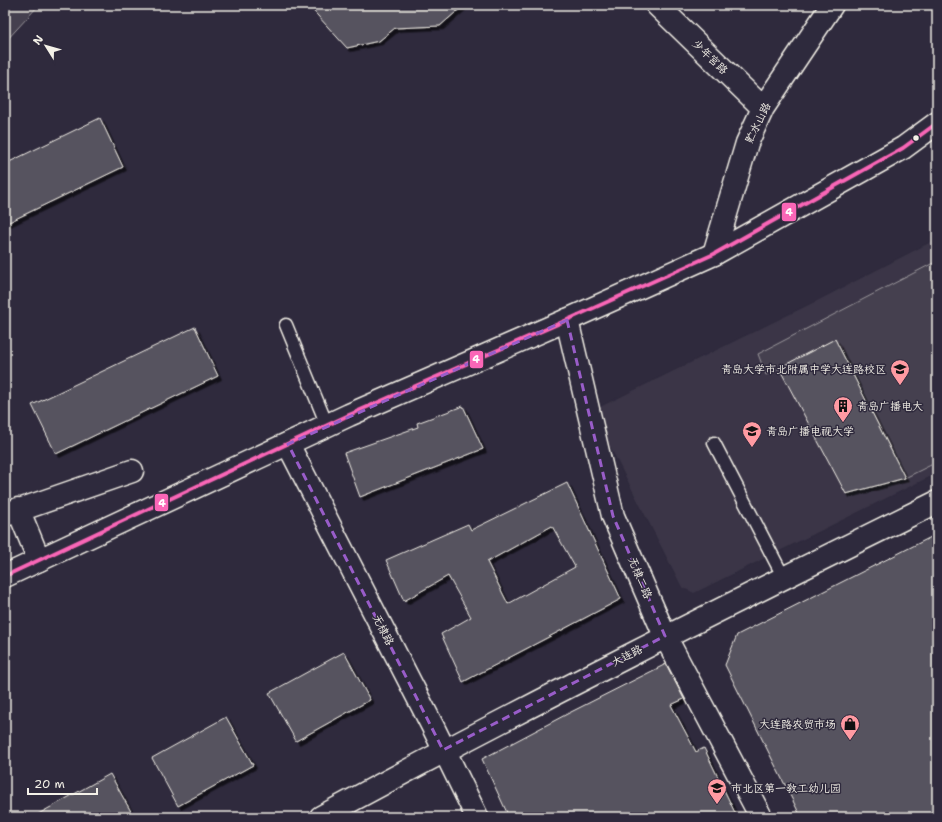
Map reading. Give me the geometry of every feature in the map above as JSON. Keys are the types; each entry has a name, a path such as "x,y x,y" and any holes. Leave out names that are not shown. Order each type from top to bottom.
{"street":[{"name":"少年宫路","path":"657,5 763,108"},
{"name":"贮水山路","path":"714,254 747,143 763,108 832,5"},
{"path":"5,576 349,414 567,320 714,254 903,148 937,122"},
{"name":"无棣二路","path":"567,320 613,516 665,636 761,817"},
{"name":"无棣路","path":"288,444 431,722 443,750 477,817"},
{"path":"38,560 12,512 132,471"},
{"name":"大连路","path":"321,817 443,750 665,636 937,502"}],"lane":[{"path":"286,325 327,425"},
{"path":"714,443 784,578"}],"highlighted area":[{"path":"567,320 613,516 665,636 443,750 288,444"}],"shaded area":[{"path":"5,5 39,5 5,42"},
{"name":"青岛广播电视大学","path":"937,239 937,473 694,593 682,587 592,411 819,300"},
{"name":"青岛大学市北附属中学大连路校区","path":"937,261 937,462 905,478 835,339 766,375 758,354"}],"building":[{"path":"308,5 464,5 440,26 395,28 379,41 347,48"},
{"path":"100,118 123,167 5,224 5,164"},
{"path":"195,327 218,376 56,454 32,405"},
{"name":"青岛广播电大","path":"835,339 905,478 846,494 779,368"},
{"path":"463,406 483,449 360,497 344,453 418,427 417,423"},
{"path":"567,483 621,599 463,682 441,634 471,617 448,576 404,601 386,560 468,524 471,530","holes":["552,526 575,567 508,604 487,562"]},
{"name":"大连路农贸市场","path":"937,534 937,817 801,817 725,665 737,635"},
{"path":"344,652 370,700 296,741 269,693"},
{"path":"666,664 684,699 671,705 696,752 704,748 737,817 509,817 482,759"},
{"path":"226,717 253,765 178,806 152,758"},
{"path":"110,774 134,817 33,817"}],"transit line":[{"name":"4","path":"5,576 349,415 714,254 903,148 937,123"}],"place":[{"name":"青岛大学市北附属中学大连路校区","path":"900,386"},
{"name":"青岛广播电大","path":"843,423"},
{"name":"青岛广播电视大学","path":"752,448"},
{"name":"大连路农贸市场","path":"850,741"},
{"name":"市北区第一教工幼儿园","path":"717,805"}]}
